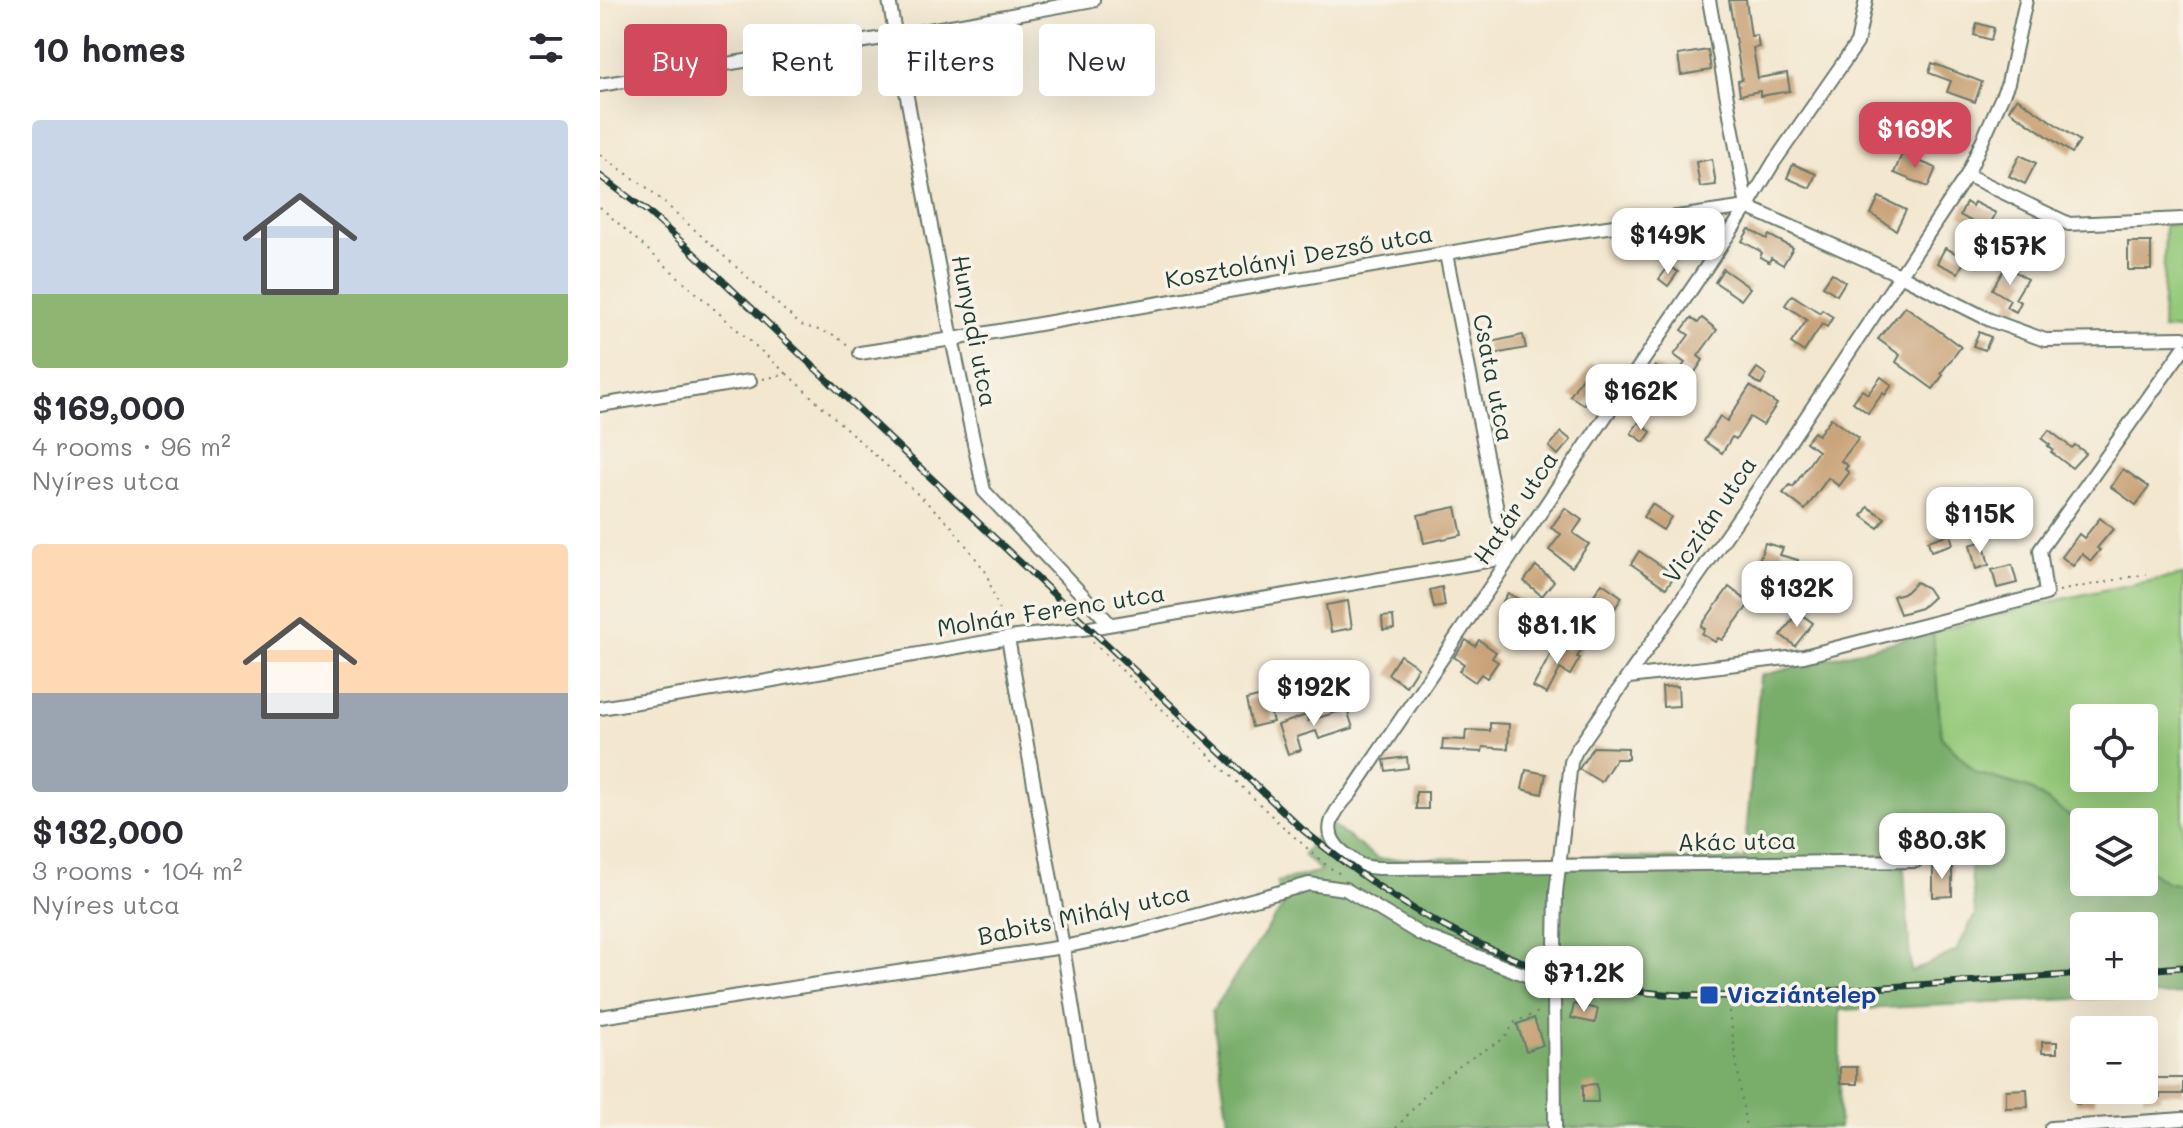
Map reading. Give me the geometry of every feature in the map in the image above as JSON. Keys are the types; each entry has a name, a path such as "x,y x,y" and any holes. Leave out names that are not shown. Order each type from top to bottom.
{"street":[{"name":"Hunyadi utca","path":"889,0 893,24"},
{"path":"961,24 1093,0"},
{"path":"1709,0 1747,207 1900,275 1990,320 2045,340 2183,338"},
{"name":"Határ utca","path":"1557,867 1363,866 1334,845 1330,838 1331,820 1857,43 1866,0"},
{"name":"Viczián utca","path":"1555,1128 1557,867 1571,762 1749,503 1967,175 2008,83 2026,0"},
{"path":"600,85 878,39"},
{"name":"Hunyadi utca","path":"906,96 984,491 1110,624"},
{"path":"1967,175 2069,224 2183,219"},
{"name":"Kosztolányi Dezső utca","path":"860,353 1551,235 1747,207"},
{"name":"Csata utca","path":"1446,254 1498,515 1510,557"},
{"path":"1629,677 1804,656 2046,594 2040,550 2183,349"},
{"path":"600,405 750,381"},
{"name":"Molnár Ferenc utca","path":"600,708 1510,557"},
{"path":"1008,638 1092,1128"},
{"name":"Akác utca","path":"1557,867 1916,861"},
{"name":"Babits Mihály utca","path":"600,1017 1063,947 1135,932 1309,884 1345,889 1420,934 1554,986"},
{"path":"2051,1128 2183,1119"}],"path":[{"path":"600,155 649,189 801,325 832,334 860,353"},
{"path":"600,207 950,524 986,572 1008,638"},
{"path":"750,381 787,374"},
{"path":"2046,594 2146,574"},
{"path":"1080,629 1279,823 1327,866 1350,881"},
{"path":"1396,1128 1433,1086 1505,1038 1515,1022 1533,1016 1585,987"},
{"path":"1728,1003 1746,1128"}],"green space":[{"path":"2165,225 2183,225 2183,330 2162,329"},
{"path":"2183,575 2183,884 2168,883 2158,876 2158,808 2070,808 2070,816 2028,788 1976,773 1941,737 1933,632 2057,600"},
{"path":"1933,632 1941,737 1976,773 2028,788 2070,816 2070,896 2158,896 2158,876 2168,883 2183,884 2183,994 2158,995 2158,912 2070,912 2070,999 1840,1010 1839,1128 1229,1128 1212,1011 1283,906 1277,882 1321,871 1303,855 1326,821 1378,859 1744,859 1760,676","holes":["1969,852 1975,915 1956,951 1911,972 1903,855"]}],"building":[{"path":"1729,0 1746,0 1751,36 1757,35 1759,47 1753,48 1758,78 1787,73 1790,91 1760,96 1760,91 1740,95 1738,81 1742,80"},
{"path":"1977,23 1994,28 1991,40 1974,35"},
{"path":"1708,50 1711,70 1681,75 1678,55"},
{"path":"1932,63 1982,82 1975,102 1947,92 1951,81 1929,73"},
{"path":"2017,98 2080,141 2072,153 2009,110"},
{"path":"1936,116 1958,124 1948,150 1921,141 1927,126 1931,128"},
{"path":"1902,154 1936,168 1928,187 1894,173"},
{"path":"2020,155 2036,163 2025,184 2009,176"},
{"path":"1712,159 1716,185 1700,187 1696,162"},
{"path":"1793,164 1816,174 1810,188 1787,178"},
{"path":"1879,197 1906,210 1896,230 1871,214"},
{"path":"1966,202 1972,206 1974,202 1996,213 1987,230 1960,215"},
{"path":"1749,229 1767,239 1769,235 1793,248 1783,265 1771,258 1769,262 1760,257 1760,251 1742,241"},
{"path":"1996,233 2013,242 2005,255 1989,247"},
{"path":"2128,242 2151,242 2151,270 2128,270"},
{"path":"1945,248 1966,258 1958,273 1937,263"},
{"path":"1669,266 1678,272 1668,286 1659,279"},
{"path":"2006,266 2027,279 2015,299 2021,302 2016,312 2006,307 2010,300 1992,289"},
{"path":"1723,269 1750,288 1741,300 1715,282"},
{"path":"1832,273 1845,282 1837,295 1823,286"},
{"path":"1792,295 1820,313 1822,310 1833,317 1827,327 1822,324 1804,352 1791,343 1807,320 1785,305"},
{"path":"1905,306 1961,347 1933,389 1896,362 1900,355 1878,339"},
{"path":"1691,318 1698,323 1702,318 1717,330 1698,356 1703,360 1693,375 1682,367 1685,363 1674,355 1689,335 1682,330"},
{"path":"1979,332 1991,337 1985,350 1973,346"},
{"path":"1523,335 1526,348 1489,355 1486,343"},
{"path":"1591,364 1606,374 1584,405 1570,396"},
{"path":"1655,366 1671,377 1657,397 1641,386"},
{"path":"1757,368 1767,375 1761,385 1750,378"},
{"path":"1881,377 1892,385 1868,413 1853,402 1862,390 1868,394"},
{"path":"1750,386 1777,404 1763,425 1750,417 1736,439 1732,437 1722,453 1704,441 1720,416 1727,421"},
{"path":"1831,418 1859,438 1841,461 1848,466 1845,469 1849,473 1839,486 1828,478 1805,510 1783,493 1790,485 1793,487 1818,451 1806,442 1814,432 1818,435"},
{"path":"1639,422 1651,432 1644,442 1631,433"},
{"path":"2049,430 2072,448 2075,445 2086,453 2072,468 2051,452 2050,445 2042,439"},
{"path":"1561,432 1571,440 1558,455 1549,447"},
{"path":"2123,469 2149,487 2136,505 2111,487"},
{"path":"1652,504 1671,517 1663,530 1643,517"},
{"path":"1456,507 1462,535 1424,543 1418,515"},
{"path":"1868,507 1885,518 1878,528 1862,516"},
{"path":"1565,508 1582,520 1573,533 1589,544 1572,567 1549,550 1561,534 1551,528"},
{"path":"2100,518 2113,529 2097,548 2100,550 2091,561 2082,554 2073,566 2062,557 2079,534 2084,538"},
{"path":"1950,534 1953,544 1931,551 1928,541"},
{"path":"1983,541 1989,565 1976,569 1970,545"},
{"path":"1765,543 1783,548 1780,555 1798,560 1791,582 1769,576 1773,565 1759,561"},
{"path":"1639,551 1675,575 1666,588 1631,564"},
{"path":"2012,565 2017,583 1997,588 1992,570"},
{"path":"1536,566 1554,581 1542,596 1524,581"},
{"path":"1820,575 1834,579 1831,590 1817,586"},
{"path":"1916,582 1927,588 1933,597 1921,608 1900,614 1893,596 1906,592"},
{"path":"1602,583 1622,597 1612,613 1591,599"},
{"path":"1442,587 1445,606 1434,608 1430,590"},
{"path":"1729,587 1750,603 1722,640 1718,638 1715,642 1702,634 1705,629 1701,626"},
{"path":"1508,593 1536,610 1524,630 1500,615"},
{"path":"1348,601 1352,628 1331,632 1326,605"},
{"path":"1798,612 1813,623 1795,646 1781,635"},
{"path":"1601,615 1612,621 1604,635 1593,629"},
{"path":"1393,616 1394,629 1383,630 1382,617"},
{"path":"1466,640 1475,646 1479,640 1496,652 1492,658 1498,662 1487,678 1481,674 1475,682 1459,671 1464,664 1454,657"},
{"path":"1571,643 1582,649 1570,675 1560,669 1547,694 1533,687 1556,644 1567,651"},
{"path":"1400,655 1418,667 1406,686 1388,674"},
{"path":"1678,686 1679,706 1663,707 1662,687"},
{"path":"1266,695 1273,722 1252,727 1246,700"},
{"path":"1347,709 1353,728 1319,739 1316,731 1297,737 1301,750 1288,754 1278,725 1306,715 1308,721"},
{"path":"1490,723 1509,724 1508,749 1483,747 1482,752 1442,750 1443,739 1465,740 1466,730 1490,731"},
{"path":"1593,747 1628,748 1628,759 1616,759 1601,782 1579,769"},
{"path":"1407,757 1408,768 1386,771 1384,760"},
{"path":"1526,770 1546,774 1542,794 1522,789"},
{"path":"1416,792 1428,792 1428,809 1416,809"},
{"path":"1933,866 1952,866 1952,896 1933,897"},
{"path":"1574,1004 1598,1009 1595,1023 1571,1018"},
{"path":"1534,1018 1543,1045 1526,1051 1517,1024"},
{"path":"2042,1042 2057,1042 2057,1053 2042,1053"},
{"path":"1840,1067 1857,1067 1857,1084 1840,1084"},
{"path":"2158,1078 2183,1078 2183,1094 2160,1094 2160,1098"},
{"path":"1597,1084 1598,1102 1583,1102 1583,1085"},
{"path":"2027,1089 2028,1107 2006,1108 2006,1090"}],"railway":[{"path":"600,176 686,246 1303,830 1374,883 1448,928 1486,947 1568,977 1641,992 1698,996 1756,995 2070,975"},
{"path":"2158,969 2183,967"}],"place":[{"name":"Vicziántelep","path":"1709,995"}]}
